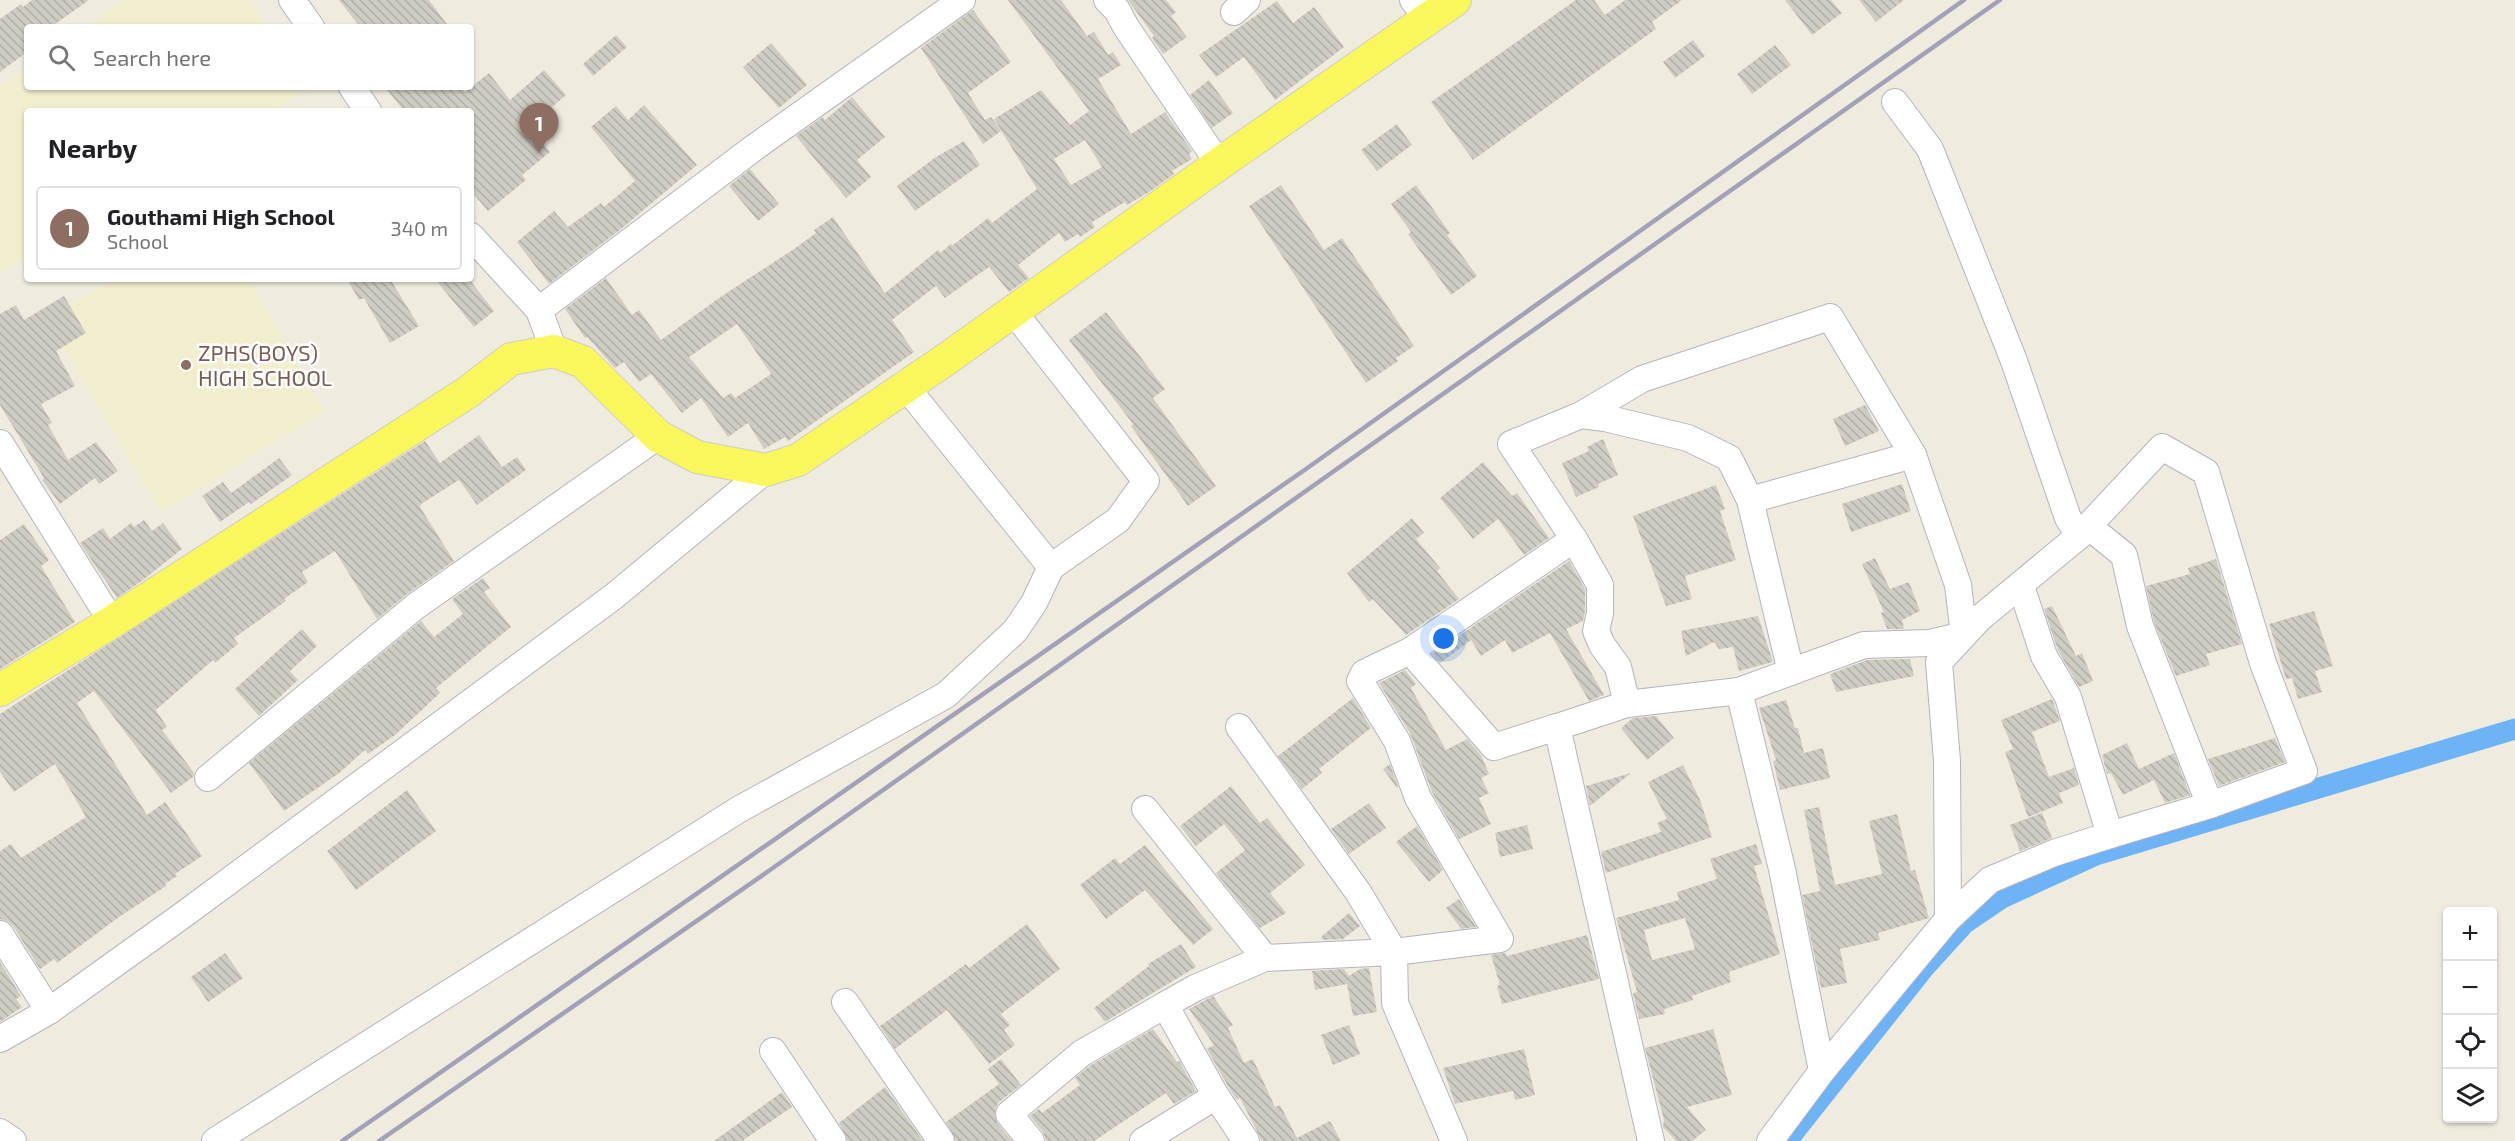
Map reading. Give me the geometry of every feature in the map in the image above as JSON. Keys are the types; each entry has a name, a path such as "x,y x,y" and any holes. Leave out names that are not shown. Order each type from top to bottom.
{"main road":[{"path":"0,690 112,622 468,392 511,359 554,351 583,362 658,436 698,457 766,470 798,460 906,387 1219,164 1421,9 1455,0"}],"street":[{"path":"292,0 309,24"},
{"path":"539,310 755,147 962,0"},
{"path":"1117,3 1126,27 1219,164"},
{"path":"354,90 366,108"},
{"path":"1895,102 1930,149 2014,361 2068,518 2083,531 2124,555 2140,626 2210,805"},
{"path":"474,239 539,310 554,351"},
{"path":"215,1141 738,810 946,695 1015,631 1034,603 1051,567 1118,520 1146,481 1013,311"},
{"path":"1627,704 1617,668 1596,631 1600,613 1600,585 1574,539 1511,444 1581,415 1642,379 1830,317 1913,455 1958,585 1964,635"},
{"path":"906,387 1051,567"},
{"path":"1581,415 1605,418 1688,438 1730,458 1750,500 1791,672"},
{"path":"208,778 416,606 658,436"},
{"path":"0,443 112,622"},
{"path":"1770,1141 1822,1071 1948,919 1990,880 2054,854 2210,805 2304,771 2263,663 2206,472 2162,447 2083,531 2021,586 1980,618 1939,662 1947,761 1948,919"},
{"path":"1750,500 1913,455"},
{"path":"0,1039 49,1011 183,915 613,597 766,470"},
{"path":"1031,1141 1009,1114 1082,1053 1195,988 1265,958 1394,952 1500,939 1418,798 1397,741 1360,681 1364,673 1410,651 1574,539"},
{"path":"2021,586 2044,656 2068,697 2110,835"},
{"path":"1410,651 1494,747 1627,704 1739,691 1864,645 1930,643 1964,635"},
{"path":"1739,691 1782,869 1822,1071"},
{"path":"1239,727 1358,892 1394,952 1395,1003 1454,1141"},
{"path":"1557,727 1651,1141"},
{"path":"1145,809 1265,958"},
{"path":"0,934 49,1011"},
{"path":"845,1002 941,1141"},
{"path":"1165,1005 1216,1096 1246,1141"},
{"path":"772,1052 833,1141"},
{"path":"1143,1141 1216,1096"},
{"path":"0,1132 13,1141"}],"shaded area":[{"path":"123,0 249,0 265,24 89,24"},
{"path":"24,69 24,90 306,90 276,108 24,108 24,259 0,273 0,86"},
{"name":"ZPHS(BOYS) HIGH SCHOOL","path":"110,282 252,282 324,412 161,512 45,318"}],"building":[{"path":"32,0 89,0 55,24 24,24 24,54 0,72 0,19 21,4 23,7"},
{"path":"339,0 429,0 447,24 358,24"},
{"path":"1008,0 1061,0 1087,36 1094,32 1108,55 1113,52 1121,65 1098,79 1131,134 1165,112 1192,151 1189,154 1192,159 1172,171 1174,174 1149,192 1127,205 1125,202 1092,222 1095,227 1080,237 1078,234 1065,242 1059,233 1018,265 1029,278 1009,292 989,267 945,298 936,286 892,320 914,352 788,441 785,437 764,449 748,423 728,437 701,398 682,413 651,374 639,382 624,362 615,368 587,337 585,338 565,309 606,278 632,315 639,310 661,340 719,298 794,249 816,233 814,230 833,217 885,293 938,250 940,253 951,244 953,245 988,218 992,223 1037,189 994,119 1041,90 1070,125 1089,111","holes":["1085,140 1102,167 1071,185 1054,159","737,324 771,374 735,398 731,393 723,398 689,357"]},
{"path":"1128,0 1166,0 1176,12 1171,16 1187,37 1163,54 1152,38 1154,36"},
{"path":"1576,0 1594,0 1605,15 1625,0 1682,0 1652,22 1656,29 1473,160 1431,102"},
{"path":"1785,0 1831,0 1842,13 1812,35"},
{"path":"1859,0 1904,0 1876,22"},
{"path":"1277,1 1293,23 1314,7 1344,47 1275,100 1244,57 1216,77 1199,55"},
{"path":"973,10 1011,62 968,93 985,120 991,117 1001,131 983,144 921,48"},
{"path":"616,35 627,47 593,76 583,64"},
{"path":"1693,40 1705,56 1675,78 1663,62"},
{"path":"771,43 807,85 779,108 743,67"},
{"path":"1775,45 1791,65 1752,94 1737,74"},
{"path":"544,70 566,95 529,127 550,152 522,175 526,180 488,211 474,195 474,108 402,108 387,90 463,90 465,92 474,90 474,85 489,73 510,100"},
{"path":"1209,80 1233,113 1212,128 1190,95"},
{"path":"852,97 885,137 857,160 871,177 846,198 796,136 823,117 825,120"},
{"path":"644,105 697,165 621,229 549,284 517,242 554,211 568,227 601,203 604,207 635,181 591,127 616,106 628,120"},
{"path":"1397,124 1412,145 1377,171 1361,150"},
{"path":"964,141 980,165 915,211 897,186 936,157"},
{"path":"750,169 779,204 758,221 729,186"},
{"path":"1281,185 1324,250 1342,238 1414,346 1396,358 1398,361 1366,383 1249,206"},
{"path":"1416,185 1450,233 1447,235 1477,276 1451,295 1408,234 1411,232 1391,204"},
{"path":"349,282 392,282 419,326 390,343 364,298 359,300"},
{"path":"437,282 471,282 494,311 474,327"},
{"path":"64,296 86,333 56,351 75,386 41,404 52,423 48,425 68,460 96,442 118,471 99,484 95,478 60,504 42,480 44,478 0,405 0,314 16,305 24,320"},
{"path":"1106,312 1165,389 1153,398 1216,486 1188,506 1131,426 1133,424 1069,340"},
{"path":"1865,405 1879,431 1845,446 1833,419"},
{"path":"479,435 502,467 517,457 526,470 477,505 459,480 421,504 420,507 454,561 407,594 377,619 335,551 302,572 308,582 284,599 286,601 234,638 238,644 215,663 213,660 156,710 167,727 162,730 194,773 193,777 171,793 94,691 77,703 147,815 165,802 202,856 175,874 177,876 165,884 166,886 57,963 54,959 40,969 13,926 0,919 0,851 11,844 21,858 86,817 55,764 14,792 0,772 0,714 425,441 440,463"},
{"path":"1603,439 1618,475 1598,484 1599,487 1576,497 1562,463 1589,451 1587,447"},
{"path":"279,458 292,475 251,504 249,502 220,522 202,496 223,482 231,493"},
{"path":"1483,462 1512,496 1517,493 1549,538 1524,555 1498,519 1473,539 1440,498"},
{"path":"1902,484 1911,511 1851,532 1842,504"},
{"path":"1716,485 1725,509 1720,511 1736,560 1685,576 1692,599 1666,606 1633,516"},
{"path":"1412,518 1424,533 1416,539 1440,568 1437,571 1459,599 1406,635 1373,599 1369,602 1347,573"},
{"path":"144,520 152,531 163,523 182,549 117,598 80,543 103,528 110,539 131,523 134,527"},
{"path":"24,524 49,560 41,566 75,622 0,669 0,540"},
{"path":"1875,558 1890,589 1909,582 1920,611 1902,620 1904,629 1887,629 1881,613 1884,612 1862,564"},
{"path":"2216,559 2242,644 2206,654 2210,665 2176,676 2154,622 2146,586 2190,574 2188,568"},
{"path":"1569,561 1585,589 1585,611 1583,621 1566,629 1604,695 1589,701 1550,633 1512,653 1505,640 1481,656 1471,640 1440,663 1432,654"},
{"path":"483,578 490,588 484,592 511,627 436,688 440,693 395,735 368,754 365,750 338,774 284,811 249,763 421,621 434,637 463,614 452,599"},
{"path":"2052,606 2076,656 2082,653 2093,681 2079,687 2058,650 2044,609"},
{"path":"2314,611 2333,666 2315,671 2322,692 2298,699 2292,678 2286,679 2269,624"},
{"path":"1758,616 1773,662 1739,671 1733,647 1719,649 1714,642 1686,656 1681,631"},
{"path":"302,629 317,646 290,671 298,680 259,716 235,689"},
{"path":"1910,659 1914,676 1836,692 1830,674 1867,660"},
{"path":"1405,670 1416,684 1411,688 1446,750 1467,739 1481,755 1489,774 1481,778 1489,793 1479,798 1491,824 1459,839 1432,792 1410,733 1379,683"},
{"path":"1353,698 1371,728 1319,769 1322,773 1302,789 1278,756"},
{"path":"2052,699 2060,721 2032,732 2049,777 2074,768 2079,785 2059,793 2063,803 2028,817 2005,752 2013,749 2001,720"},
{"path":"1786,700 1795,728 1798,728 1804,753 1823,748 1830,778 1780,790 1773,761 1776,760 1759,708"},
{"path":"1656,716 1674,738 1647,760 1621,728 1633,718"},
{"path":"2275,738 2285,762 2219,786 2208,759"},
{"path":"2127,743 2139,769 2174,753 2190,795 2165,803 2154,780 2123,795 2111,773 2107,774 2102,755"},
{"path":"1390,764 1398,787 1397,788 1383,769"},
{"path":"1683,765 1700,800 1712,837 1606,873 1601,852 1661,832 1657,823 1667,819 1648,782"},
{"path":"1631,773 1590,806 1586,786"},
{"path":"1231,786 1260,823 1267,818 1305,865 1270,893 1286,913 1260,928 1216,873 1245,850 1224,824 1196,846 1180,826"},
{"path":"407,790 436,831 356,890 327,851"},
{"path":"1369,803 1386,828 1349,854 1331,829"},
{"path":"1819,807 1835,885 1882,874 1869,821 1897,814 1911,871 1915,870 1929,918 1878,933 1880,940 1840,949 1847,983 1821,988 1802,895 1820,891 1804,810"},
{"path":"2042,813 2052,838 2020,851 2010,825"},
{"path":"1527,825 1533,849 1500,857 1495,833"},
{"path":"1417,826 1443,870 1429,882 1396,842"},
{"path":"1756,844 1762,864 1754,866 1780,954 1729,972 1731,982 1692,996 1693,1000 1664,1009 1665,1014 1639,1019 1633,993 1637,992 1616,918 1679,900 1677,892 1717,879 1710,859","holes":["1685,918 1695,949 1652,960 1644,930"]},
{"path":"1145,845 1213,929 1193,945 1145,890 1106,919 1080,885 1115,858 1120,864"},
{"path":"1459,899 1476,927 1461,929 1446,908"},
{"path":"1349,913 1360,926 1343,939 1323,940 1321,937"},
{"path":"1027,924 1060,969 1001,1014 1010,1025 1004,1030 1015,1045 989,1064 947,1010 895,1049 880,1026 966,964 969,968"},
{"path":"1587,935 1599,979 1502,1004 1497,986 1500,985 1491,955 1505,953 1507,956"},
{"path":"1181,944 1196,967 1105,1022 1094,1008 1149,966 1148,964"},
{"path":"225,953 243,978 208,1002 191,977"},
{"path":"0,962 21,996 16,999 22,1007 0,1022"},
{"path":"1369,968 1377,1012 1353,1016 1347,984 1315,990 1312,971 1344,969 1349,976 1360,969"},
{"path":"1213,996 1233,1025 1228,1028 1244,1063 1253,1059 1275,1107 1280,1105 1297,1138 1330,1121 1341,1141 1262,1141 1240,1098 1237,1100 1207,1049 1214,1045 1189,1009"},
{"path":"1349,1025 1360,1054 1333,1065 1321,1035"},
{"path":"1153,1029 1177,1062 1179,1061 1196,1091 1174,1104 1166,1093 1094,1141 1046,1141 1043,1132 1030,1116 1039,1109 1042,1113 1080,1085 1075,1078 1091,1065"},
{"path":"1713,1029 1732,1095 1687,1107 1706,1130 1692,1141 1676,1141 1663,1127 1664,1120 1645,1048"},
{"path":"1524,1049 1535,1095 1515,1100 1513,1091 1455,1104 1443,1068"},
{"path":"1001,1059 1021,1085 999,1102 995,1109 997,1123 1012,1141 956,1141 946,1122 999,1084 988,1069"},
{"path":"885,1087 923,1141 848,1141 839,1123"},
{"path":"782,1092 792,1107 742,1141 714,1141"}],"waterway":[{"path":"1787,1141 1924,968 1965,923 2002,898 2096,855 2515,729"}],"railway":[{"path":"342,1141 1306,469 1964,0"},
{"path":"379,1141 770,870 2000,0"}],"place":[{"name":"Gouthami High School","path":"539,153"},
{"name":"ZPHS(BOYS) HIGH SCHOOL","path":"186,365"}]}
